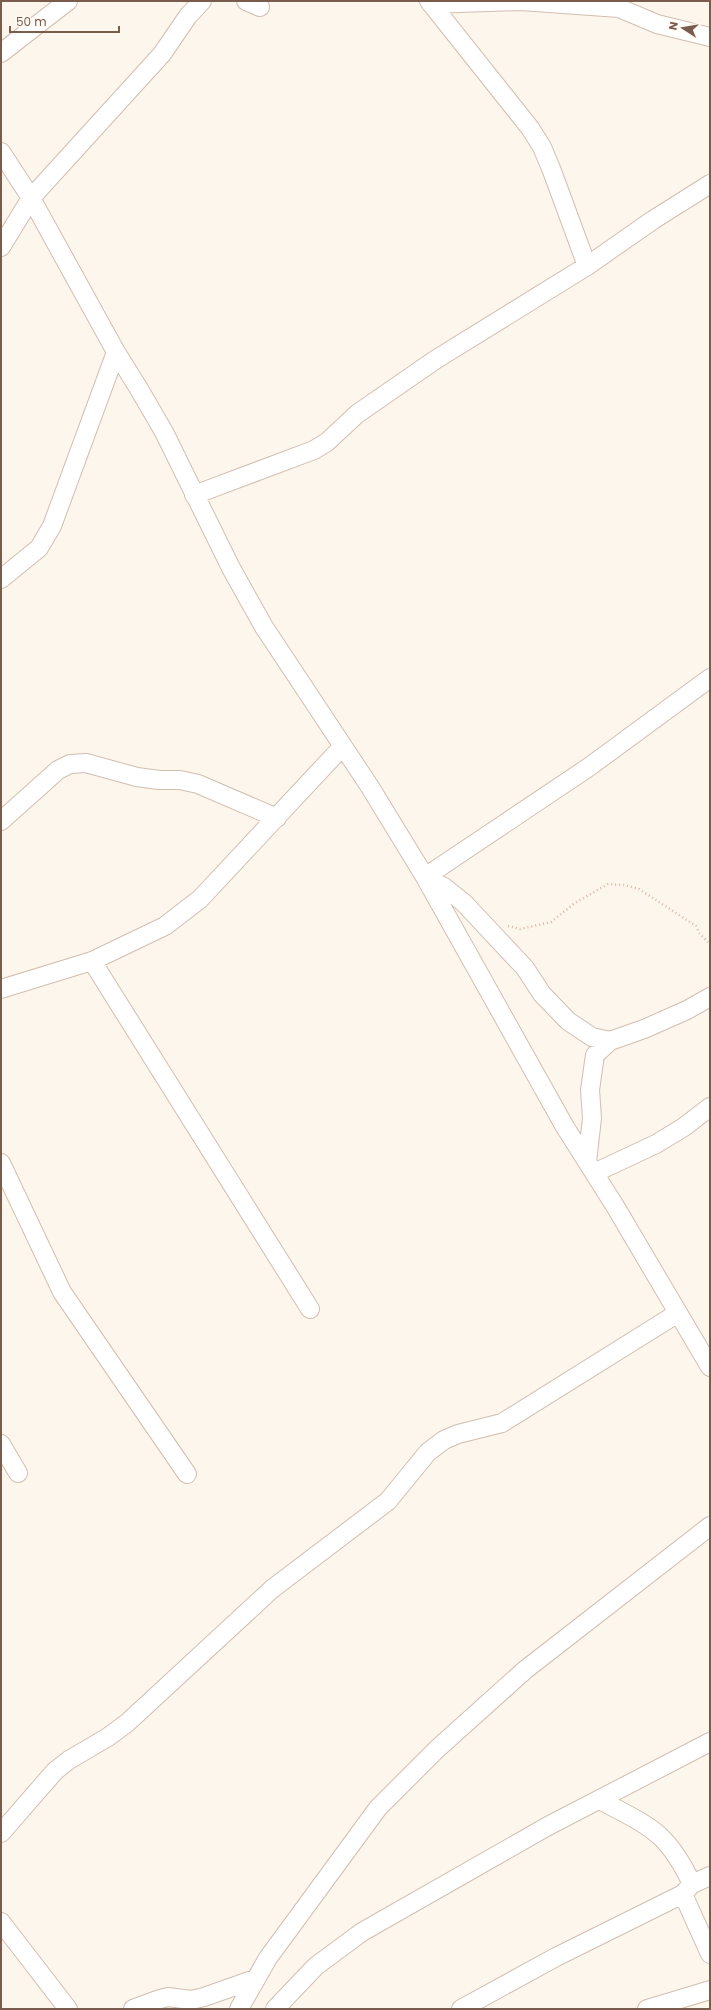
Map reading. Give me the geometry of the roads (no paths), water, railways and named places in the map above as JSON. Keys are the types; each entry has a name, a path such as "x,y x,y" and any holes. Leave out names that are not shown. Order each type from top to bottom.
{"street":[{"path":"1,53 68,1"},
{"path":"1,247 31,198 156,60 188,16 202,1"},
{"path":"430,2 521,1 616,4 657,24 710,37"},
{"path":"430,2 530,128 542,147 587,266"},
{"path":"1,152 31,198 116,352 164,432 231,568 264,627 370,787 425,876 590,1168 710,1367"},
{"path":"194,495 314,450 327,442 357,414 435,360 587,266 653,220 710,184"},
{"path":"1,579 39,548 52,526 116,352"},
{"path":"425,876 589,766 710,678"},
{"path":"2,987 92,961 165,926 200,899 278,818 343,746"},
{"path":"1,821 58,770 70,764 86,763 137,777 159,780 180,780 198,784 278,818"},
{"path":"425,876 444,887 464,903 525,968 542,994 568,1021 592,1038 610,1041"},
{"path":"92,961 310,1309"},
{"path":"590,1168 592,1118 590,1090 595,1055 610,1041 644,1029 687,1010 710,997"},
{"path":"590,1168 656,1144 684,1127 710,1107"},
{"path":"1,1163 62,1292 186,1474"},
{"path":"1,1833 55,1771 69,1760 108,1737 127,1723 272,1589 388,1501 428,1452 444,1440 458,1434 502,1423 678,1313"},
{"path":"1,1444 18,1473"},
{"path":"239,2009 255,1979 332,1868 378,1808 437,1749 525,1670 710,1526"},
{"path":"275,2009 316,1966 362,1932 541,1830 710,1742"},
{"path":"600,1800 661,1834 680,1858 688,1889 710,1954"},
{"path":"462,2009 556,1957 688,1889 710,1876"},
{"path":"1,1922 68,2009"},
{"path":"133,2009 160,1999 168,1998 191,2000 204,1997 255,1979"},
{"path":"647,2009 710,1990"}]}
